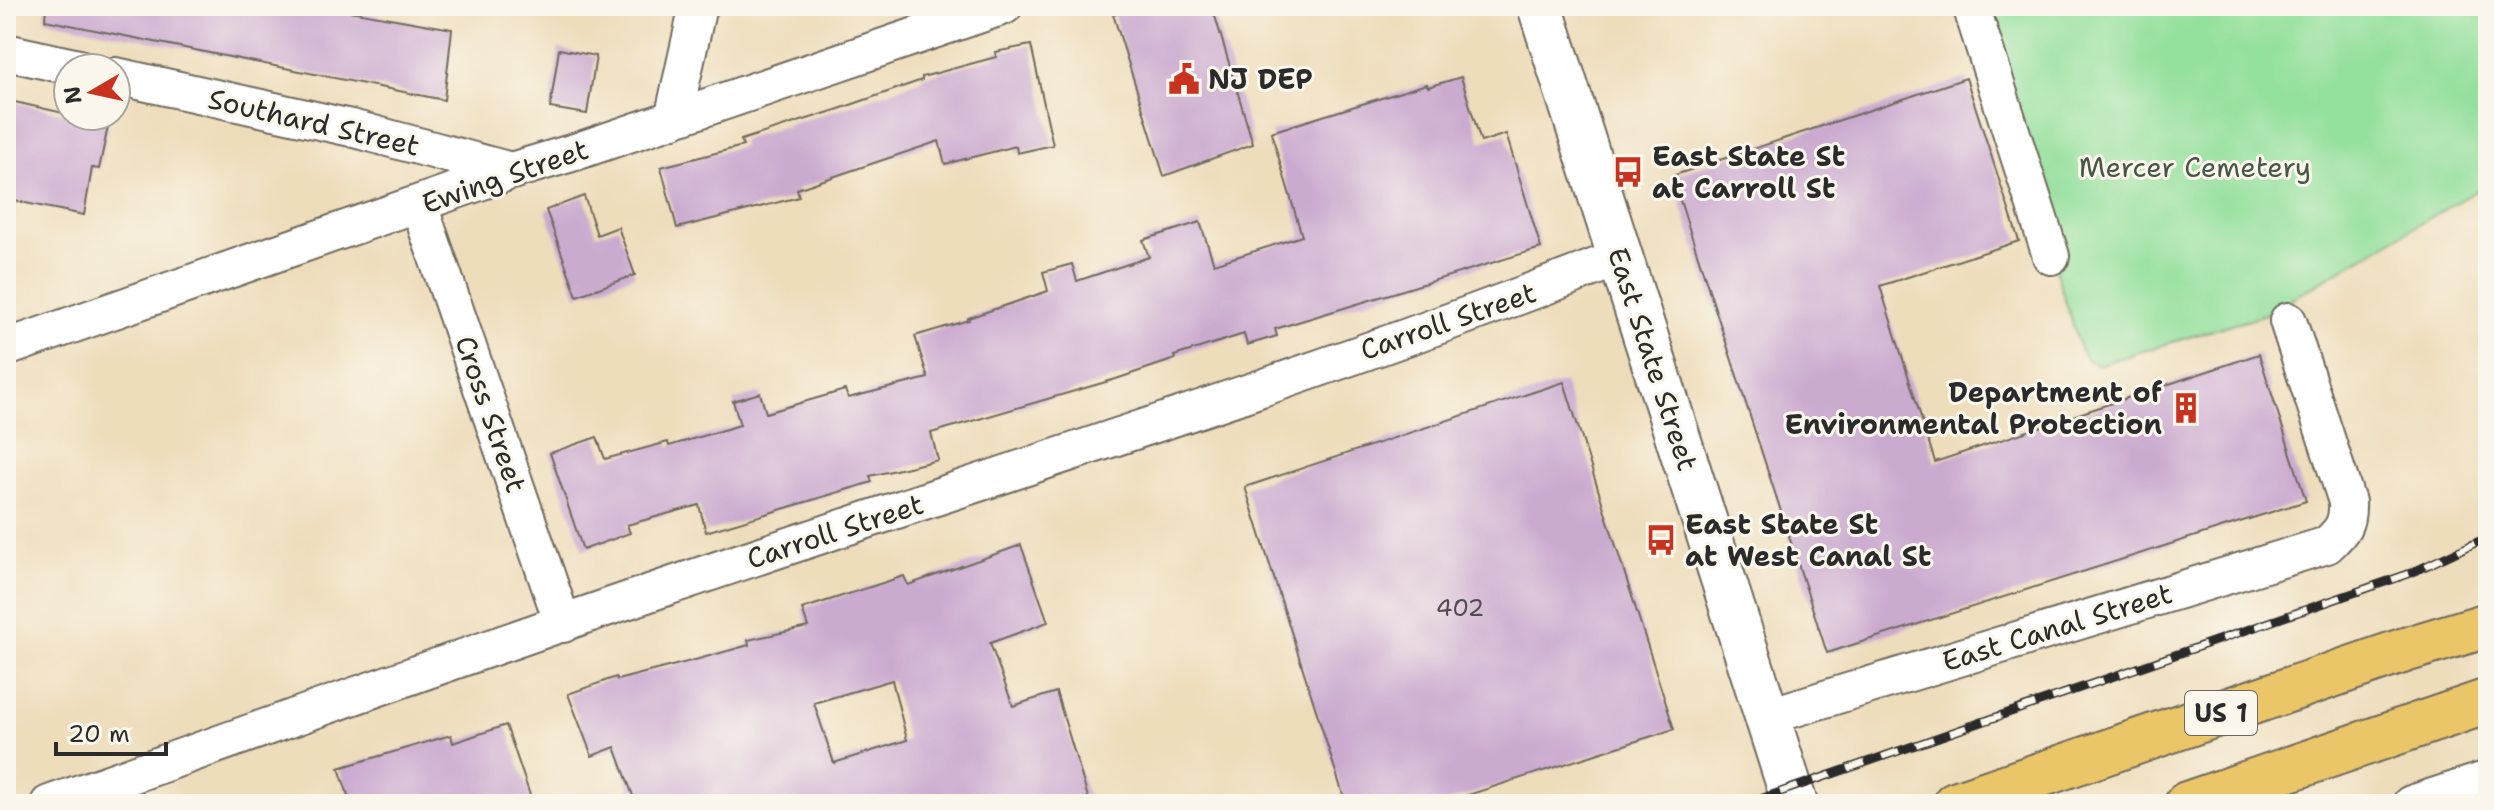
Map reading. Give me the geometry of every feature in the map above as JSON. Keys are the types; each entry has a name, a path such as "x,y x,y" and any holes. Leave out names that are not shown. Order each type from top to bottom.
{"highway":[{"path":"2408,649 2488,611"},
{"name":"US 1","path":"1955,804 2408,649 2488,625"},
{"path":"2187,804 2488,701"}],"street":[{"path":"673,119 698,6"},
{"name":"Ewing Street","path":"6,348 511,171 1004,6"},
{"name":"East State Street","path":"1540,6 1795,804"},
{"path":"1971,6 2051,256"},
{"path":"6,52 52,62"},
{"name":"Southard Street","path":"132,80 351,128 511,171"},
{"name":"Cross Street","path":"419,205 563,624"},
{"name":"Carroll Street","path":"49,804 563,624 1305,371 1621,257"},
{"name":"East Canal Street","path":"1766,717 2327,545 2344,529 2348,517 2347,502 2288,321"},
{"path":"2411,804 2488,779"}],"green space":[{"name":"Mercer Cemetery","path":"1971,6 2488,6 2488,184 2265,314 2097,365 2087,360 2081,350"}],"building":[{"path":"46,6 322,6 452,29 444,100 45,20"},
{"name":"NJ DEP","path":"1134,6 1212,6 1253,144 1164,176 1113,14"},
{"path":"1031,45 1053,145 1017,153 1016,146 945,164 939,141 797,189 799,197 677,228 661,167 743,146 741,140 839,109 922,80 922,77 996,57 995,52"},
{"path":"559,49 596,56 587,114 550,108"},
{"path":"1461,77 1481,142 1506,134 1541,248 1275,329 1277,336 1247,345 1244,334 1174,356 1175,359 1116,379 931,433 938,460 870,476 872,482 706,532 699,505 627,525 630,533 583,550 550,453 597,437 605,459 668,442 669,446 740,425 733,401 760,393 766,413 845,390 848,398 928,378 915,336 1048,291 1043,272 1072,264 1077,281 1149,257 1143,240 1200,222 1214,264 1302,236 1271,132 1427,84 1428,87"},
{"name":"Department of Environmental Protection","path":"1966,78 2019,241 1880,286 1935,462 2259,354 2306,501 1827,653 1672,176"},
{"path":"6,100 52,110 52,132 107,132 99,169 92,168 84,215 6,199"},
{"path":"584,196 597,235 618,227 635,275 577,296 546,210"},
{"path":"1564,382 1674,729 1440,804 1346,804 1245,487"},
{"path":"1021,545 1048,622 990,643 1013,706 1056,692 1090,804 636,804 615,747 592,756 568,694 616,677 617,680 749,645 748,640 808,627 802,609 904,576 908,585","holes":["892,680 907,740 834,763 814,703"]},
{"path":"506,725 533,804 351,804 339,768 451,735 453,743"}],"railway":[{"path":"1746,804 2411,573 2488,537"}],"place":[{"name":"NJ DEP","path":"1184,79"},
{"name":"East State St at Carroll St","path":"1628,172"},
{"name":"Department of Environmental Protection","path":"2186,408"},
{"name":"East State St at West Canal St","path":"1661,540"}]}
